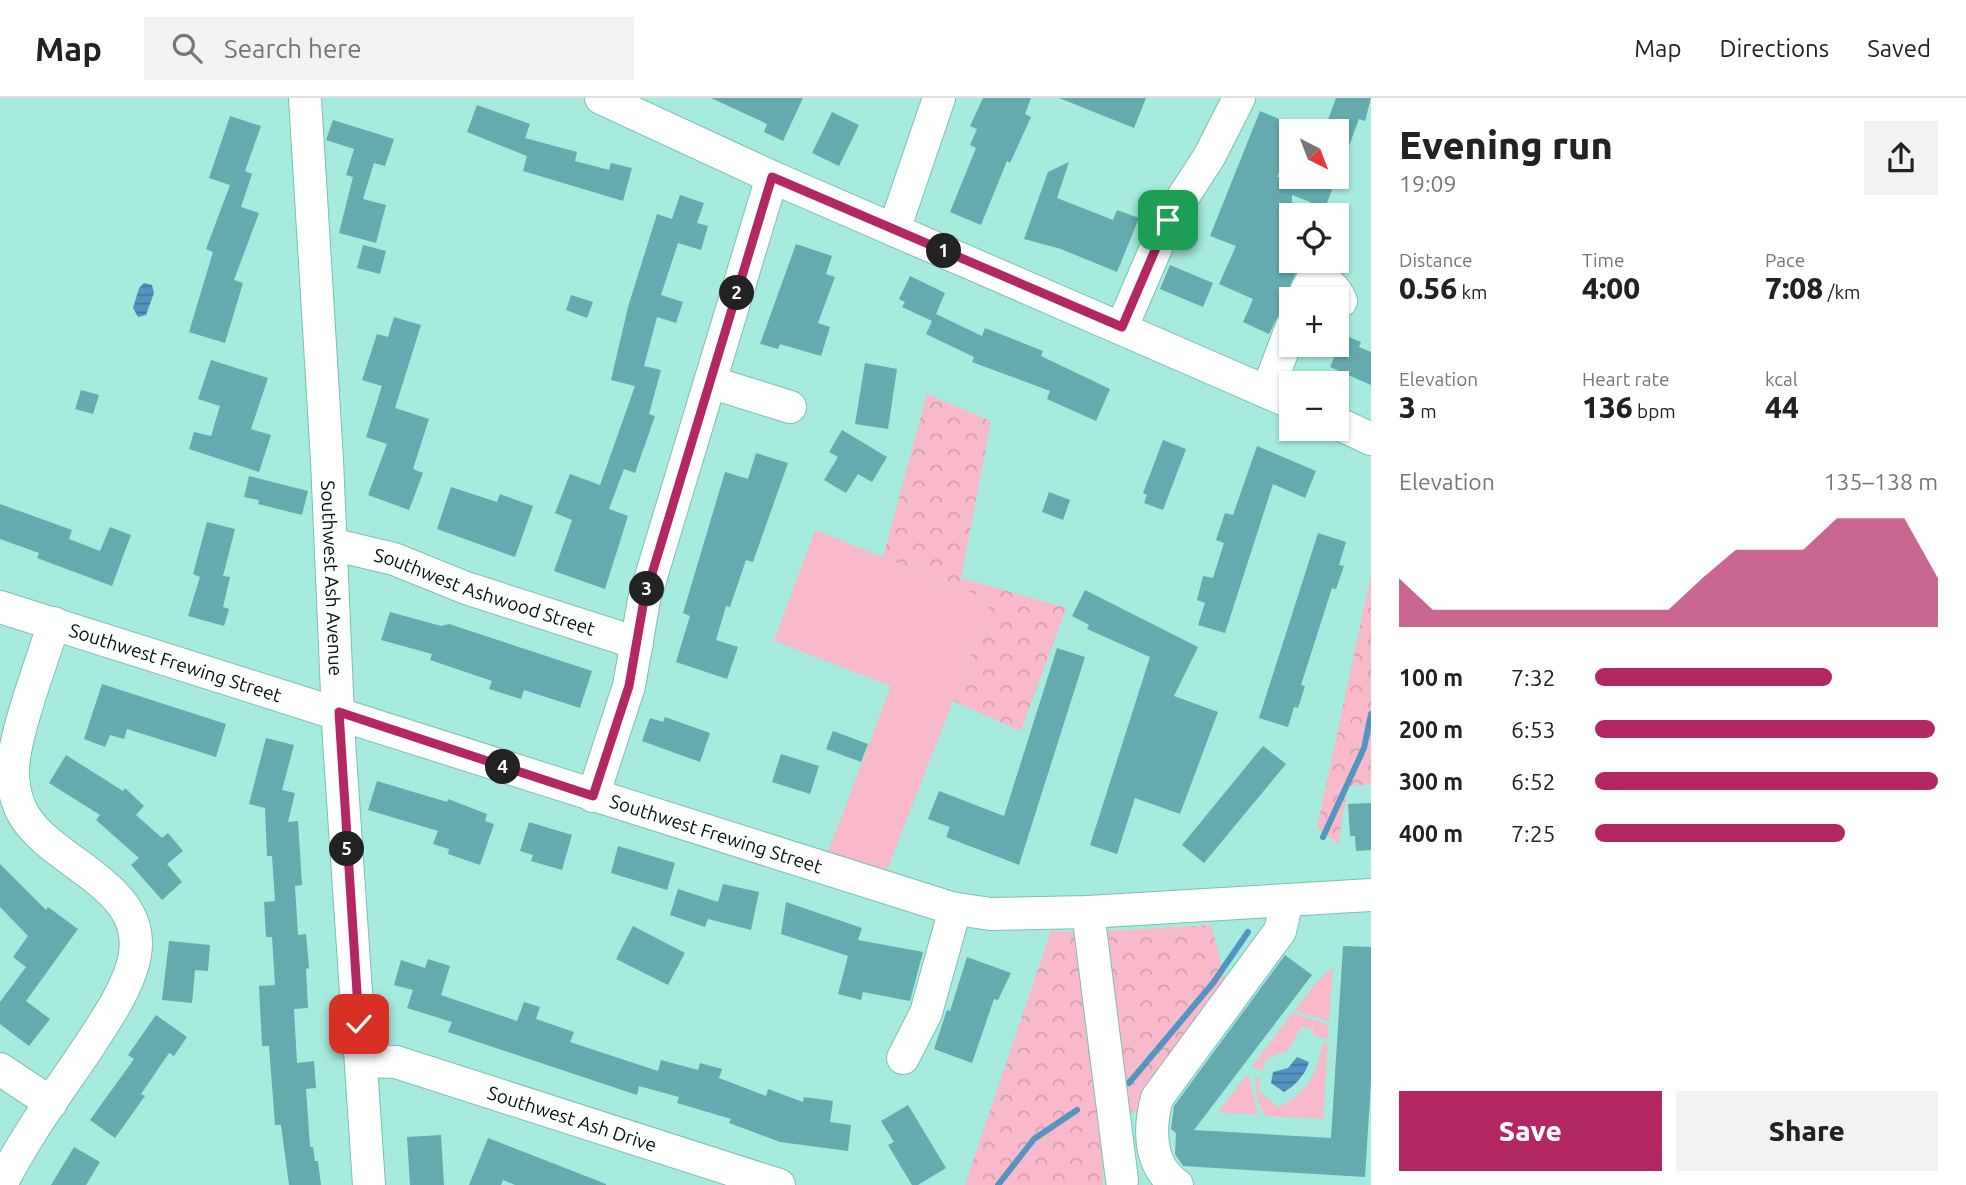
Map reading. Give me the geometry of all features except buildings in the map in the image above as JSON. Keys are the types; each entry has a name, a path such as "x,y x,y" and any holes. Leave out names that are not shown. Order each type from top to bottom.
{"street":[{"name":"Southwest Ash Avenue","path":"305,98 339,712 369,1185"},
{"path":"601,98 772,177 1122,327 1279,398"},
{"path":"894,230 939,98"},
{"path":"1122,327 1168,220 1209,157 1239,98"},
{"path":"593,796 629,686 644,600 772,177"},
{"path":"1308,287 1313,279 1321,280 1332,287"},
{"path":"710,382 790,407"},
{"path":"1349,429 1371,439"},
{"name":"Southwest Ashwood Street","path":"331,544 394,559 466,588 637,643"},
{"name":"Southwest Frewing Street","path":"0,607 955,909 1003,914 1088,912 1371,895"},
{"path":"1,1185 113,1008 133,965 135,942 124,906 90,872 39,834 27,820 18,799 13,758 54,624"},
{"path":"1177,1185 1166,1178 1156,1159 1150,1123 1157,1098 1280,931 1287,901"},
{"path":"903,1058 926,1013 955,909"},
{"path":"1088,912 1122,1180"},
{"name":"Southwest Ash Drive","path":"362,1061 396,1062 779,1185"},
{"path":"0,1069 51,1103"}],"green space":[{"path":"927,394 991,421 961,578 1066,608 1021,731 953,701 992,601 883,557"},
{"path":"815,530 992,601 887,870 828,852 891,686 774,641"},
{"path":"1371,575 1371,784 1348,786 1338,844 1317,828"},
{"path":"1211,925 1227,985 1144,1109 1124,1115 1108,931"},
{"path":"1051,931 1081,933 1103,1121 1103,1185 965,1185"},
{"path":"1333,967 1329,1021 1294,1011 1315,984"},
{"path":"1292,1013 1329,1025 1327,1039 1313,1035 1314,1030 1302,1026 1288,1050 1266,1059 1262,1070 1252,1067"},
{"path":"1324,1042 1328,1043 1323,1119 1265,1116 1257,1098 1255,1078 1260,1078 1259,1091 1279,1107 1299,1094 1310,1080"},
{"path":"1248,1073 1258,1115 1218,1112"}],"water":[{"path":"144,283 152,285 154,293 146,315 138,317 133,308 139,288"},
{"path":"1297,1057 1309,1062 1300,1079 1284,1092 1271,1083 1273,1072 1288,1068"}],"waterway":[{"path":"1323,837 1364,748 1371,714"},
{"path":"1129,1083 1213,983 1248,932"},
{"path":"998,1185 1034,1139 1077,1110"}],"route":[{"path":"359,1024 339,712 593,796 629,686 644,600 772,177 1122,327 1168,220"}]}
